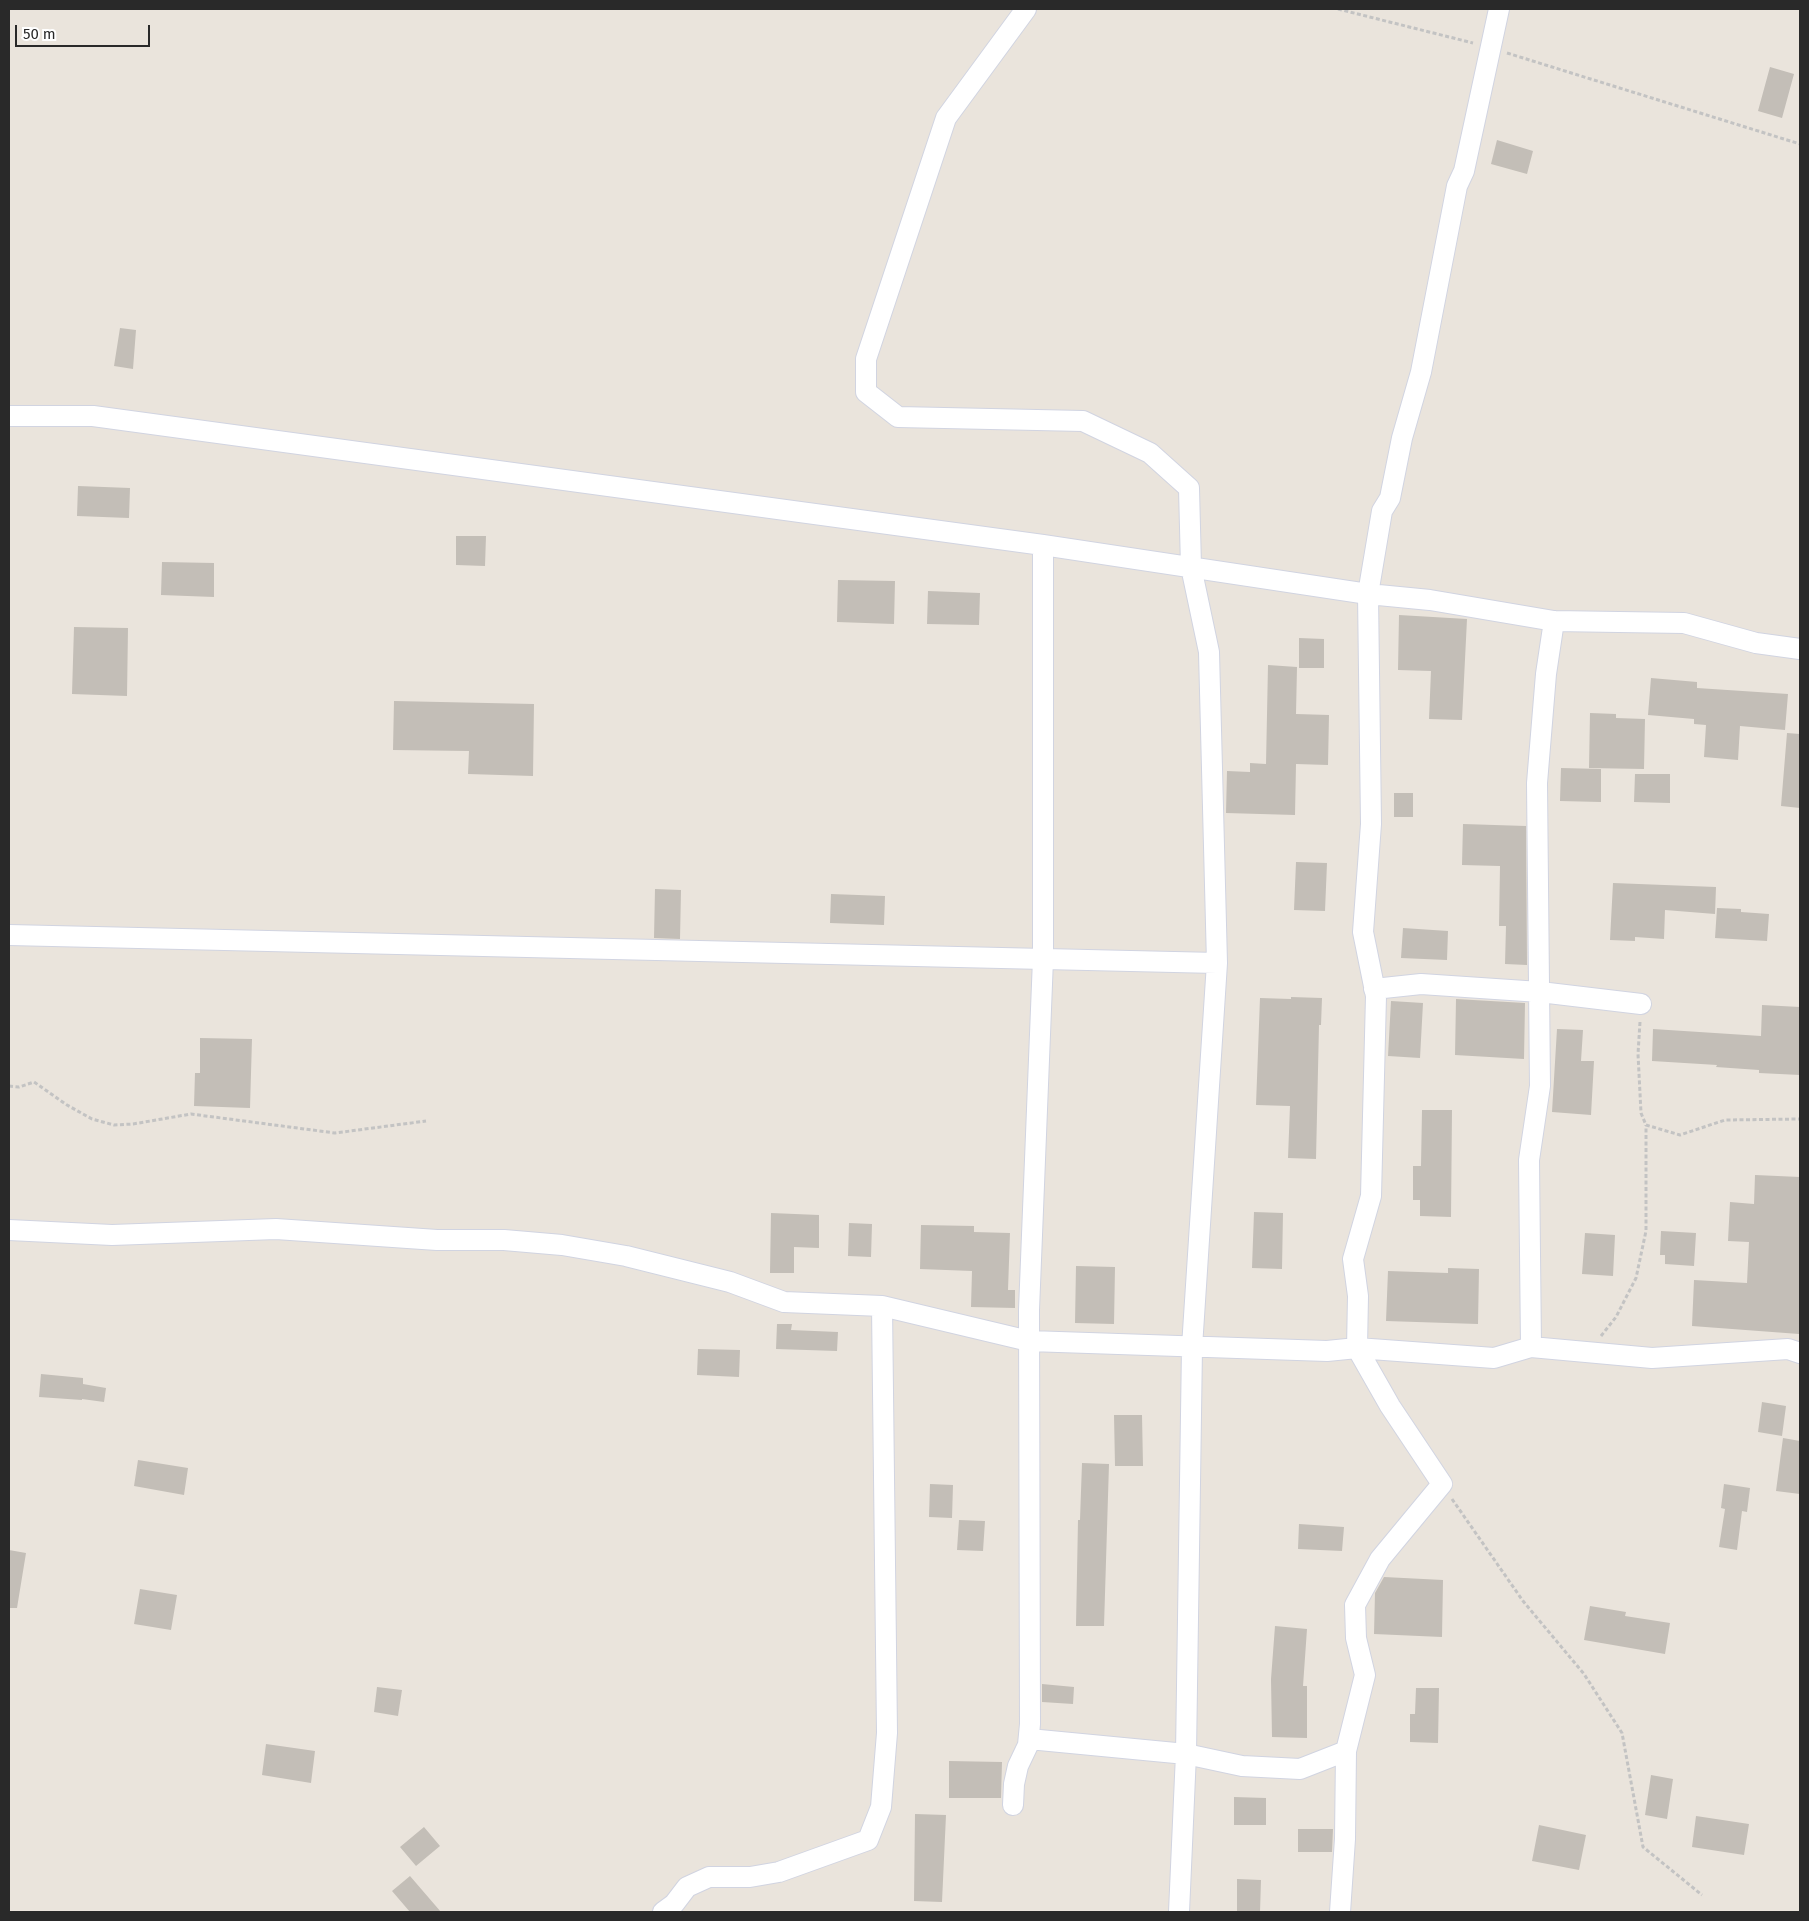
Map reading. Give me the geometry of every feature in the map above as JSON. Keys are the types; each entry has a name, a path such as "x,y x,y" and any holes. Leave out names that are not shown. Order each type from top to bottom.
{"street":[{"path":"1026,9 946,118 866,359 866,392 898,417 1084,421 1150,453 1189,488 1191,567 1209,652 1217,963 1192,1346 1186,1754 1179,1912"},
{"path":"1340,1912 1345,1839 1346,1751 1365,1675 1356,1638 1355,1605 1380,1559 1442,1484 1390,1406 1358,1348 1358,1296 1353,1259 1371,1196 1374,989 1363,932 1371,824 1368,594 1382,511 1390,498 1402,438 1421,372 1457,186 1464,171 1499,9"},
{"path":"9,416 93,416 1043,545 1368,594 1430,600 1554,621 1684,623 1756,644 1800,650"},
{"path":"1013,1805 1014,1784 1018,1766 1029,1740 1029,1341 1043,958 1043,545"},
{"path":"1532,1347 1529,1160 1540,1086 1537,783 1546,674 1554,621"},
{"path":"9,935 1217,963"},
{"path":"1374,989 1421,984 1540,992 1641,1004"},
{"path":"9,1230 112,1235 276,1229 437,1240 504,1240 562,1245 626,1256 730,1282 784,1302 882,1306 1029,1341 1327,1351 1358,1348 1494,1358 1532,1347 1652,1358 1788,1349 1800,1353"},
{"path":"663,1912 674,1904 688,1887 709,1877 750,1877 779,1872 868,1840 881,1807 887,1734 882,1306"},
{"path":"1029,1740 1186,1754 1242,1766 1300,1769 1346,1751"}],"path":[{"path":"1338,9 1490,48 1800,144"},
{"path":"1588,1351 1616,1317 1636,1278 1646,1230 1646,1125 1641,1113 1638,1054 1641,1004"},
{"path":"9,1086 20,1087 34,1082 75,1110 114,1125 191,1114 335,1133 426,1121"},
{"path":"1646,1125 1680,1135 1725,1120 1800,1119"},
{"path":"1442,1484 1523,1601 1584,1674 1622,1733 1643,1847 1702,1895"}],"building":[{"path":"1770,67 1794,74 1782,118 1758,111"},
{"path":"1497,140 1533,151 1527,174 1491,164"},
{"path":"120,328 136,330 133,369 114,366"},
{"path":"78,486 130,488 129,518 77,516"},
{"path":"456,536 486,536 485,566 456,565"},
{"path":"162,562 214,563 214,597 161,595"},
{"path":"838,580 895,581 894,624 837,622"},
{"path":"928,591 980,593 979,625 927,624"},
{"path":"1399,615 1467,619 1462,720 1429,719 1431,671 1398,670"},
{"path":"74,627 128,628 127,696 72,694"},
{"path":"1299,638 1324,639 1324,668 1299,668"},
{"path":"1268,665 1297,667 1296,714 1329,715 1328,765 1296,764 1295,815 1226,813 1227,771 1250,772 1250,763 1266,764"},
{"path":"1651,678 1697,682 1697,688 1788,694 1785,730 1740,726 1738,760 1704,757 1706,725 1694,724 1694,719 1648,715"},
{"path":"394,701 534,704 533,776 468,774 469,751 393,750"},
{"path":"1590,713 1616,714 1616,718 1645,719 1644,769 1589,768"},
{"path":"1787,733 1800,734 1800,808 1781,806"},
{"path":"1561,768 1601,769 1601,802 1560,801"},
{"path":"1635,774 1670,774 1670,803 1634,802"},
{"path":"1394,793 1413,793 1413,817 1394,817"},
{"path":"1463,824 1526,826 1527,965 1505,964 1506,926 1499,926 1500,866 1462,865"},
{"path":"1296,862 1327,863 1325,911 1294,910"},
{"path":"1613,883 1716,887 1715,914 1665,910 1664,939 1635,937 1635,941 1610,940"},
{"path":"655,889 681,890 680,939 654,938"},
{"path":"831,894 885,896 884,925 830,923"},
{"path":"1717,908 1741,909 1741,912 1769,914 1767,941 1715,938"},
{"path":"1403,928 1448,931 1447,960 1401,958"},
{"path":"1291,997 1322,998 1321,1025 1319,1025 1316,1159 1288,1158 1290,1106 1256,1105 1260,998 1291,999"},
{"path":"1456,999 1525,1003 1524,1059 1455,1055"},
{"path":"1391,1001 1423,1003 1420,1058 1388,1056"},
{"path":"1762,1005 1800,1007 1800,1075 1759,1073 1759,1070 1716,1067 1717,1065 1652,1061 1653,1029 1761,1036"},
{"path":"1557,1029 1583,1030 1581,1061 1594,1061 1591,1115 1552,1112"},
{"path":"200,1038 252,1039 250,1108 194,1106 195,1073 200,1073"},
{"path":"1422,1110 1452,1110 1451,1217 1420,1216 1420,1200 1413,1200 1413,1166 1421,1166"},
{"path":"1755,1175 1800,1177 1799,1334 1692,1326 1694,1280 1747,1283 1749,1242 1728,1241 1730,1202 1754,1204"},
{"path":"1254,1212 1283,1213 1282,1269 1252,1268"},
{"path":"771,1213 819,1215 819,1248 794,1247 794,1273 770,1273"},
{"path":"849,1223 872,1224 871,1257 848,1256"},
{"path":"921,1225 974,1226 974,1232 1010,1233 1008,1290 1015,1290 1015,1308 971,1307 972,1271 920,1269"},
{"path":"1661,1231 1696,1233 1694,1266 1665,1264 1665,1255 1660,1255"},
{"path":"1585,1233 1615,1235 1613,1276 1582,1274"},
{"path":"1076,1266 1115,1267 1114,1324 1075,1323"},
{"path":"1448,1268 1479,1269 1478,1324 1386,1321 1388,1271 1448,1273"},
{"path":"777,1324 792,1324 791,1330 838,1332 837,1351 776,1349"},
{"path":"698,1349 740,1350 739,1377 697,1375"},
{"path":"41,1374 83,1378 83,1384 106,1388 104,1402 39,1397"},
{"path":"1762,1402 1786,1406 1782,1436 1758,1432"},
{"path":"1114,1415 1142,1415 1143,1466 1115,1466"},
{"path":"1783,1438 1800,1441 1800,1494 1776,1491"},
{"path":"138,1460 188,1468 184,1495 134,1486"},
{"path":"1082,1463 1109,1464 1104,1626 1076,1626 1078,1520 1080,1520"},
{"path":"930,1484 953,1485 952,1518 929,1517"},
{"path":"1724,1484 1750,1488 1747,1512 1742,1511 1737,1550 1719,1547 1725,1509 1721,1508"},
{"path":"959,1520 985,1521 983,1551 957,1550"},
{"path":"1299,1524 1344,1527 1342,1551 1298,1549"},
{"path":"9,1550 26,1553 17,1608 9,1608"},
{"path":"1384,1577 1443,1580 1442,1637 1374,1634 1375,1593"},
{"path":"140,1589 177,1595 171,1630 134,1624"},
{"path":"1590,1606 1626,1612 1625,1616 1670,1623 1665,1654 1584,1640"},
{"path":"1275,1626 1307,1629 1303,1686 1307,1686 1307,1738 1272,1737 1271,1679"},
{"path":"1042,1684 1074,1687 1073,1704 1042,1702"},
{"path":"377,1687 402,1690 398,1716 374,1712"},
{"path":"1416,1688 1439,1688 1438,1743 1410,1742 1410,1714 1415,1714"},
{"path":"266,1744 315,1751 311,1783 262,1775"},
{"path":"949,1761 1002,1762 1001,1798 949,1798"},
{"path":"1651,1775 1673,1779 1667,1819 1645,1815"},
{"path":"1234,1797 1266,1798 1266,1825 1234,1825"},
{"path":"915,1814 946,1815 942,1902 914,1901"},
{"path":"1696,1816 1749,1824 1744,1855 1692,1847"},
{"path":"1539,1825 1586,1835 1579,1870 1532,1861"},
{"path":"424,1827 440,1846 416,1866 400,1847"},
{"path":"1298,1829 1333,1829 1332,1852 1298,1852"},
{"path":"410,1876 441,1912 410,1912 392,1891"},
{"path":"1237,1879 1261,1880 1260,1912 1237,1912"}]}
